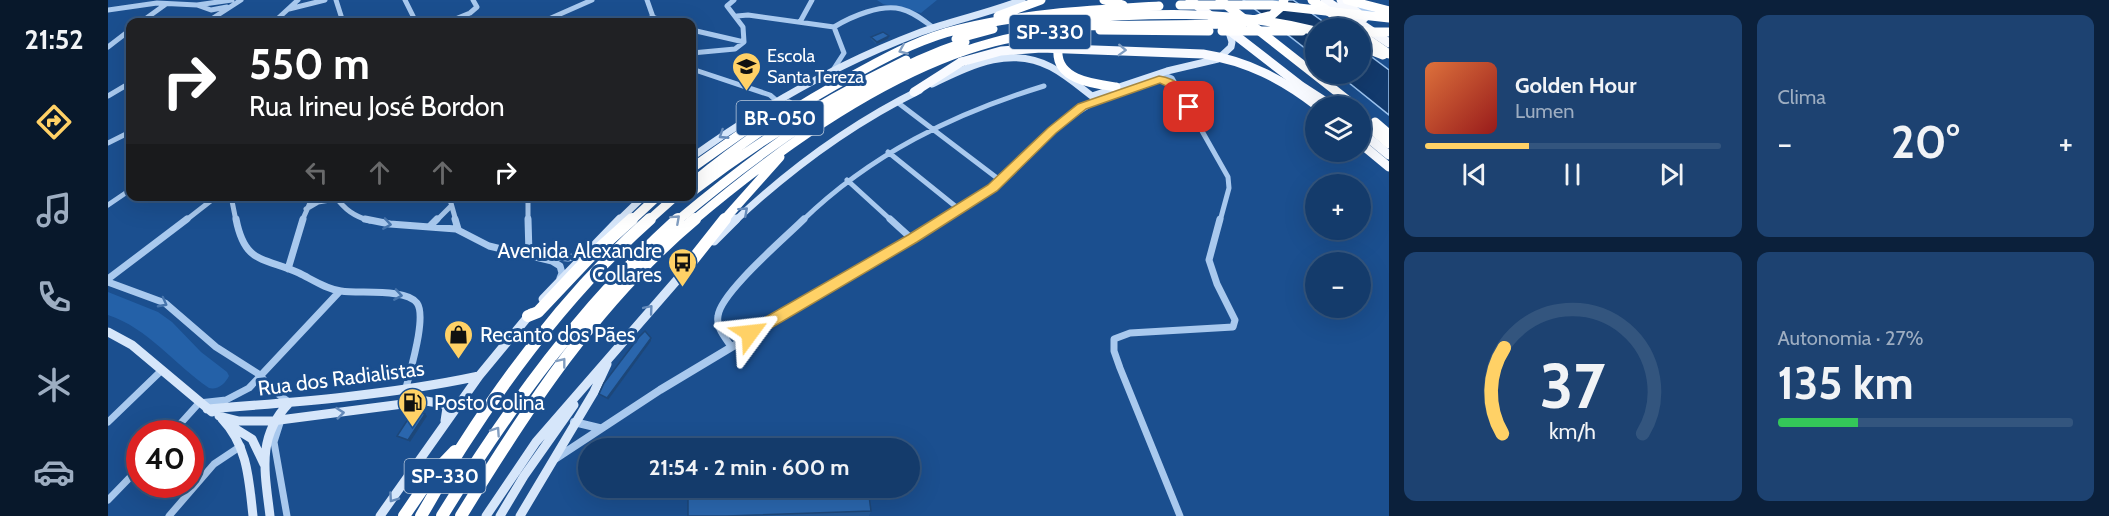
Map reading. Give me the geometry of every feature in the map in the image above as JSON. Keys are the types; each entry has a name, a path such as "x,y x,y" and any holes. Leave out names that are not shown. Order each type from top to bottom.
{"highway":[{"path":"958,29 1041,0"},
{"path":"1104,0 1120,5 1147,7"},
{"path":"1190,0 1316,96"},
{"path":"1201,0 1320,96"},
{"path":"1220,0 1342,96"},
{"path":"442,516 519,396 580,319 643,250 721,181 824,111 932,54 990,36 1058,23 1238,24 1272,15 1281,7 1284,0"},
{"path":"1312,0 1338,18"},
{"path":"1325,0 1389,43"},
{"path":"1341,0 1389,33"},
{"path":"1348,0 1389,12"},
{"path":"958,29 1053,15 1214,3 1262,4 1389,18"},
{"path":"696,189 756,143 805,112 917,54 944,43 995,29 1171,12 1211,12 1272,20 1305,28"},
{"name":"BR-050","path":"696,180 752,136 830,87 896,52 958,29"},
{"path":"1116,87 1091,83 1071,75 1058,59 1056,51 1060,43 1078,34 1123,30"},
{"name":"SP-330","path":"461,516 554,372 617,296 653,257 719,196 803,135 924,67 978,45 1037,33 1123,30 1305,31"},
{"path":"1371,33 1389,33"},
{"path":"1371,42 1389,56"},
{"path":"914,92 961,63 996,51 1027,48 1200,54 1230,60 1275,77 1305,98"},
{"path":"1371,50 1389,56"},
{"path":"1297,60 1336,96"},
{"path":"696,165 760,120 810,92 830,87"},
{"path":"1371,120 1389,134"},
{"path":"1371,128 1389,144"},
{"path":"687,267 748,191 776,160 798,143 803,135"},
{"path":"1371,140 1389,155"},
{"path":"1371,152 1389,167"},
{"path":"528,316 538,312 590,257 652,201"},
{"path":"616,254 671,201"},
{"path":"616,254 680,201"},
{"name":"SP-330","path":"421,516 469,435 530,352 575,297 616,254"},
{"path":"404,516 432,475 469,435"}],"main road":[{"path":"696,154 777,101 832,71 934,28 1022,0"},
{"path":"486,516 536,442 687,267 740,215 802,162 836,137 914,92 991,58 1010,56 1044,63 1094,98 1116,87 1160,73 1209,62 1223,56 1231,47 1232,42 1228,29"},
{"path":"380,516 479,376 528,316 583,255 639,201"},
{"path":"108,332 125,339 203,406 252,439 264,464"},
{"path":"520,516 574,422 594,392 613,353"},
{"name":"Rua dos Radialistas","path":"203,406 289,403 436,385 479,376"},
{"path":"500,516 584,386"},
{"path":"366,410 373,403 374,397 371,393"},
{"name":"Rua dos Radialistas","path":"219,416 239,421 277,420 426,401 440,402 447,408 444,426"},
{"path":"270,516 264,464 266,436 289,403"},
{"path":"231,426 241,446 253,516"}],"street":[{"path":"196,5 214,10 241,0"},
{"path":"279,18 298,0"},
{"path":"289,9 325,0"},
{"path":"336,0 343,18"},
{"path":"405,0 414,18"},
{"path":"551,18 592,0"},
{"path":"647,0 654,17 651,18"},
{"path":"696,53 735,49 744,42 746,33 736,16 721,0"},
{"path":"727,6 734,0"},
{"path":"800,22 812,0"},
{"path":"457,18 473,11 477,7 474,2"},
{"path":"210,18 221,3"},
{"path":"108,10 166,4 233,3"},
{"path":"213,18 233,3"},
{"path":"147,18 166,4"},
{"path":"736,16 748,15 834,27 892,8 908,12 934,28"},
{"path":"832,71 842,60 845,51 844,42 834,27"},
{"path":"696,31 744,42"},
{"path":"108,47 126,33"},
{"path":"696,70 770,95 777,101"},
{"path":"1160,73 1172,78 1178,87 1228,177 1229,189 1209,260 1234,324 1222,329 1124,333 1114,339 1113,344 1120,368 1180,516"},
{"path":"551,461 730,345 960,210 1001,182 1064,119 1094,98 1159,80 1167,81 1178,87"},
{"path":"108,96 126,85"},
{"path":"730,345 718,327 717,314 720,307 787,234 847,180 930,127 1002,98 1044,86"},
{"path":"897,102 1001,182"},
{"path":"108,143 126,134"},
{"path":"888,152 960,210"},
{"path":"847,180 912,239"},
{"path":"108,205 126,193"},
{"path":"108,281 211,201"},
{"path":"232,201 238,230 246,248 260,261 288,269 310,281 339,291 398,294 417,303 420,310 419,322 406,388"},
{"path":"288,269 305,210 310,201"},
{"path":"305,210 322,201"},
{"path":"338,201 348,211 373,221 458,229 488,245 538,256 561,266 562,273 558,281"},
{"path":"450,201 458,229"},
{"path":"528,201 530,254"},
{"path":"431,225 451,206"},
{"path":"538,256 568,258 583,255"},
{"path":"108,281 165,303 216,348 260,375 271,390 289,403"},
{"path":"187,420 203,406 239,395 339,291"},
{"path":"108,422 162,370"},
{"path":"277,420 274,442 287,516"},
{"path":"574,422 599,428"},
{"path":"169,516 214,464 241,446"},
{"path":"108,500 126,481"}],"shaded area":[{"path":"877,0 937,0 921,13 883,4"},
{"path":"1243,0 1293,0 1318,18 1305,18 1305,48"},
{"path":"1371,56 1389,70 1389,115 1371,101 1371,96 1365,96 1350,84 1371,84"},
{"path":"108,292 158,312 172,322 201,352 227,372 229,376 225,382 221,386 209,388 149,338 108,315"}],"building":[{"path":"883,32 889,36 877,42 871,37"},
{"path":"645,331 651,338 607,398 599,394 604,383"},
{"name":"Posto Colina","path":"414,410 425,414 408,440 397,436"},
{"path":"688,498 869,498 871,511 726,516 688,516"}],"place":[{"name":"Escola Santa Tereza","path":"746,92"},
{"name":"Avenida Alexandre Collares","path":"683,288"},
{"name":"Recanto dos Pães","path":"459,360"},
{"name":"Posto Colina","path":"413,428"}],"route":[{"path":"750,333 912,239 993,188 1052,130 1082,106 1096,99 1159,80 1167,81 1178,87 1189,107"}]}
